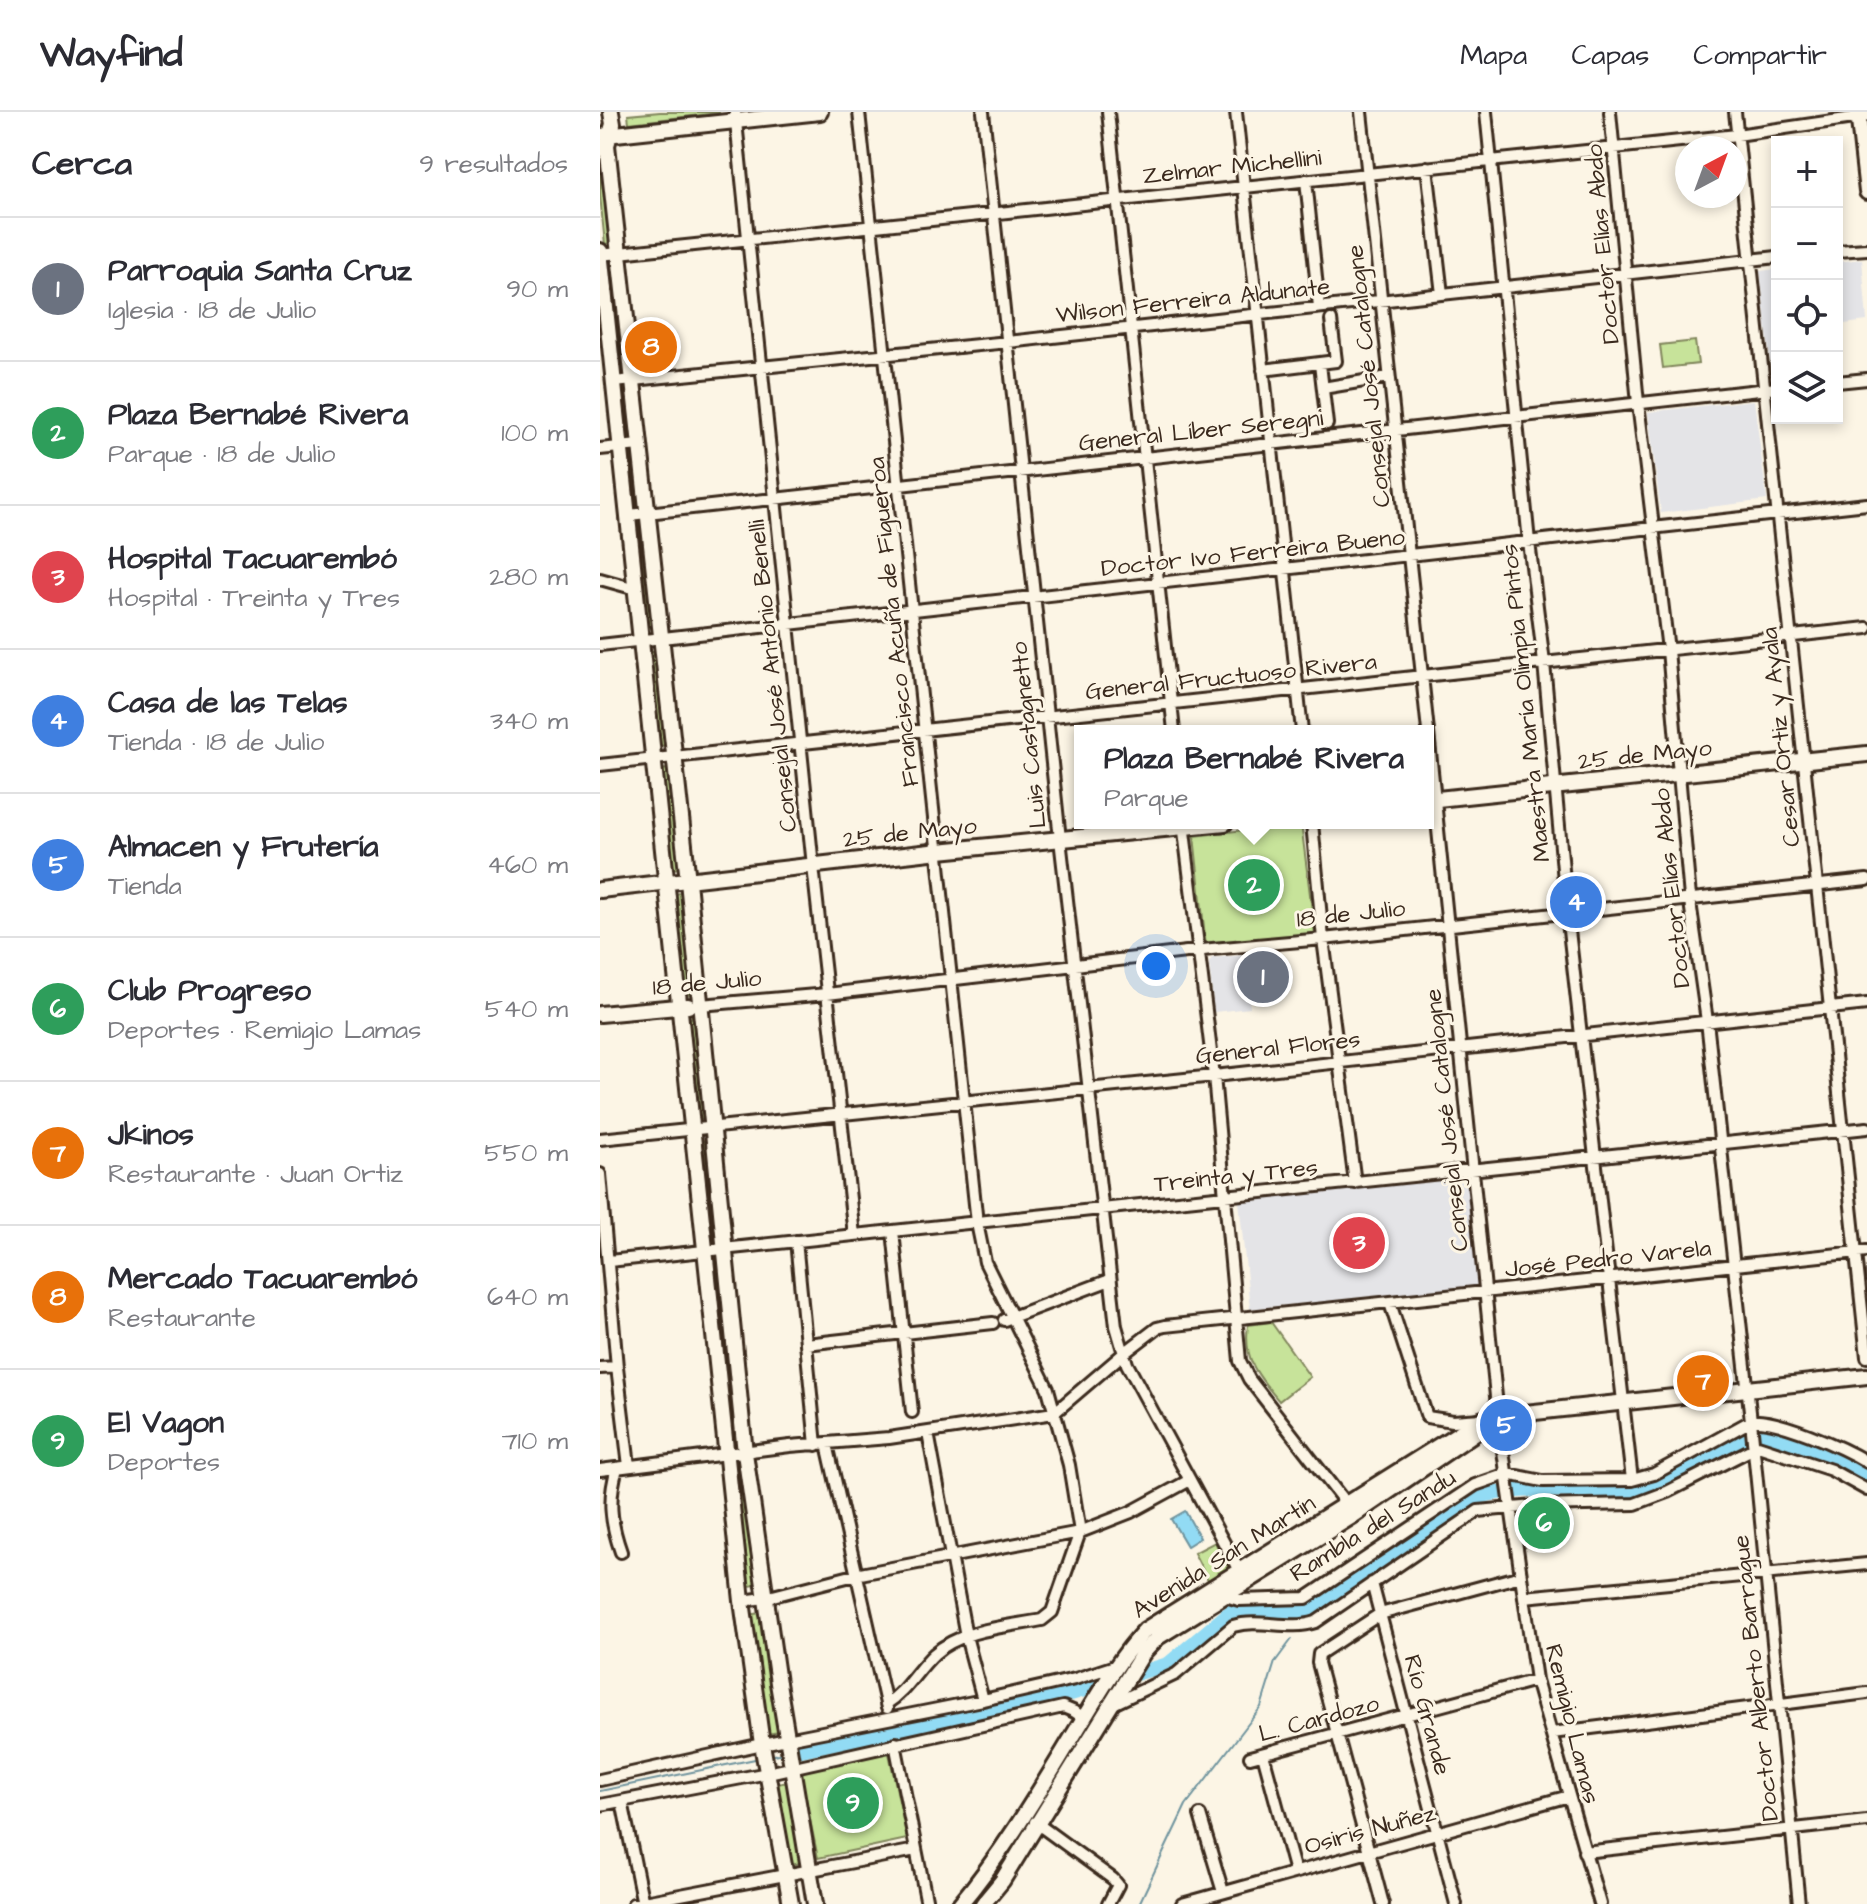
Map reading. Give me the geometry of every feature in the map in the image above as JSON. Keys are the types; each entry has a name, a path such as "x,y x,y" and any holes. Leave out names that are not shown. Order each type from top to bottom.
{"street":[{"path":"611,112 613,124 605,135 688,881 745,1453 765,1598 815,1904"},
{"path":"605,135 735,117 820,112"},
{"name":"Francisco Acuña de Figueroa","path":"859,112 977,1223 985,1262 1008,1319 1048,1389 1062,1433 1080,1532"},
{"name":"Luis Castagnetto","path":"983,112 1060,839 1116,1326 1123,1354 1243,1578"},
{"path":"1108,112 1173,725"},
{"path":"1236,112 1301,725"},
{"name":"Consejal José Catalogne","path":"1361,112 1427,725"},
{"name":"Maestra María Olimpia Pintos","path":"1486,112 1557,787 1567,913 1632,1480"},
{"name":"Doctor Elías Abdo","path":"1610,112 1638,403 1668,650 1690,899 1707,1021 1751,1425"},
{"name":"Cesar Ortiz y Ayala","path":"1735,112 1818,886 1828,1008 1842,1130 1861,1252 1867,1357"},
{"path":"1861,115 1867,192"},
{"name":"Zelmar Michellini","path":"600,253 749,240 1737,135 1861,115"},
{"name":"Consejal José Antonio Benelli","path":"735,117 854,1235"},
{"path":"1427,167 1442,294"},
{"path":"1306,180 1319,307"},
{"path":"1843,251 1867,249"},
{"path":"600,253 603,308 622,447 742,1601 765,1759 791,1904"},
{"name":"Wilson Ferreira Aldunate","path":"614,382 1771,258"},
{"path":"1263,370 1336,361 1331,320"},
{"path":"1320,364 1327,424"},
{"path":"1323,388 1388,377"},
{"path":"1843,381 1867,379"},
{"name":"General Líber Seregni","path":"629,515 1771,388"},
{"path":"600,449 639,445"},
{"name":"Doctor Ivo Ferreira Bueno","path":"600,645 1867,504"},
{"path":"600,579 636,589"},
{"name":"General Fructuoso Rivera","path":"600,765 1867,628"},
{"name":"25 de Mayo","path":"1434,800 1867,754"},
{"name":"Consejal José Catalogne","path":"1434,818 1486,1292 1490,1417 1508,1477 1512,1506"},
{"name":"25 de Mayo","path":"600,890 1149,829"},
{"path":"1184,829 1214,1076 1240,1361 1243,1371 1347,1505"},
{"path":"1313,829 1323,939 1355,1183"},
{"name":"18 de Julio","path":"600,1014 827,994 1867,880"},
{"name":"General Flores","path":"600,1139 1214,1076 1867,1004"},
{"name":"Treinta y Tres","path":"609,1261 1867,1128"},
{"path":"600,1174 623,1467 610,1498 610,1510 621,1552"},
{"path":"893,1231 912,1412"},
{"path":"796,1241 806,1344 822,1445 889,1718"},
{"name":"José Pedro Varela","path":"1054,1413 1157,1328 1861,1252"},
{"path":"1008,1319 1110,1280"},
{"path":"1390,1303 1423,1410 1432,1419 1490,1417 1867,1376"},
{"path":"806,1344 993,1323"},
{"path":"600,1368 617,1367"},
{"path":"600,1470 928,1433 1054,1413"},
{"name":"Avenida San Martín","path":"1243,1578 1347,1505 1490,1417"},
{"name":"Avenida San Martín","path":"983,1904 1002,1881 1112,1703 1120,1671 1137,1638 1152,1623 1222,1590 1354,1515 1477,1433 1490,1417"},
{"path":"1508,1477 1543,1481 1632,1480 1654,1474 1761,1420 1839,1446 1867,1462"},
{"name":"Doctor Alberto Barrague","path":"1751,1425 1799,1904"},
{"path":"928,1433 966,1636 983,1700"},
{"path":"1112,1703 1176,1674 1233,1626 1242,1623 1308,1624 1478,1511 1512,1506 1635,1504 1667,1492 1752,1445 1765,1446 1831,1470 1867,1490"},
{"name":"Rambla del Sandu","path":"1222,1590 1239,1600 1306,1598 1467,1489 1508,1477"},
{"path":"742,1601 855,1575 1080,1532 1131,1512 1190,1480"},
{"name":"Remigio Lamas","path":"1512,1506 1536,1680 1599,1904"},
{"path":"886,1704 909,1686 935,1653 966,1636 1042,1620 1052,1612 1080,1532"},
{"path":"1524,1597 1867,1564"},
{"path":"1383,1904 1336,1736 1318,1663 1319,1654 1380,1614 1521,1576"},
{"name":"Río Grande","path":"1372,1583 1456,1904"},
{"path":"600,1805 790,1754 889,1718 1120,1671"},
{"name":"Avenida San Martín","path":"960,1904 989,1869 1096,1699 1120,1671"},
{"name":"L. Cardozo","path":"1250,1757 1536,1680"},
{"path":"1552,1733 1867,1693"},
{"path":"600,1780 895,1743 1063,1707 1084,1718"},
{"path":"895,1743 927,1904"},
{"path":"1263,1754 1295,1872"},
{"name":"Osiris Nuñez","path":"1182,1904 1569,1796"},
{"path":"622,1801 640,1903 916,1850"},
{"path":"1024,1815 1113,1879 1118,1885 1108,1904"},
{"path":"1200,1815 1223,1892"},
{"path":"1584,1852 1867,1821"}],"shaded area":[{"path":"1862,259 1867,321 1843,324 1843,261"},
{"path":"1771,270 1771,369 1760,271"},
{"path":"1754,400 1767,500 1661,513 1648,412"},
{"path":"1244,955 1250,1008 1214,1012 1209,962 1212,958"},
{"path":"1468,1178 1479,1285 1250,1309 1239,1201"}],"green space":[{"path":"719,113 629,123 628,115"},
{"path":"600,147 611,243 605,244 600,195"},
{"path":"608,266 614,266 625,373 619,373"},
{"path":"1695,341 1698,364 1663,368 1660,345"},
{"path":"641,524 653,627 647,628 636,525"},
{"path":"648,652 655,652 666,745 660,746"},
{"path":"668,769 679,868 672,869 661,770"},
{"path":"1252,829 1302,829 1315,934 1206,946 1194,836"},
{"path":"681,893 692,994 685,995 675,894"},
{"path":"692,1016 696,1017 704,1121 699,1117 689,1021"},
{"path":"710,1140 720,1242 712,1243 701,1141"},
{"path":"722,1263 740,1445 732,1446 713,1264"},
{"path":"1271,1322 1310,1377 1279,1401 1254,1367 1248,1348 1248,1325"},
{"path":"742,1466 757,1585 748,1586 734,1467"},
{"path":"1562,1511 1563,1532 1526,1535 1524,1514"},
{"path":"1215,1542 1229,1569 1208,1580 1194,1553"},
{"path":"760,1613 779,1732 767,1734 750,1615"},
{"path":"888,1748 907,1839 818,1858 799,1767"},
{"path":"786,1782 800,1863 791,1865 778,1784"}],"water":[{"path":"1185,1511 1200,1538 1187,1546 1171,1519"}],"waterway":[{"path":"796,1751 1058,1698 1168,1664 1231,1611 1306,1612 1472,1499 1489,1494 1545,1490 1621,1493 1657,1482 1758,1431 1839,1459 1867,1477"},
{"path":"1139,1904 1186,1805 1261,1707 1275,1662 1292,1639"},
{"path":"770,1756 783,1753"},
{"path":"600,1791 760,1758"}],"place":[{"name":"Mercado Tacuarembó","path":"651,347"},
{"name":"Plaza Bernabé Rivera","path":"1254,885"},
{"name":"Casa de las Telas","path":"1576,902"},
{"name":"Parroquia Santa Cruz","path":"1263,977"},
{"name":"Hospital Tacuarembó","path":"1359,1243"},
{"name":"Jkinos","path":"1703,1381"},
{"name":"Almacen y Frutería","path":"1506,1425"},
{"name":"Club Progreso","path":"1544,1523"},
{"name":"El Vagon","path":"853,1803"}]}
